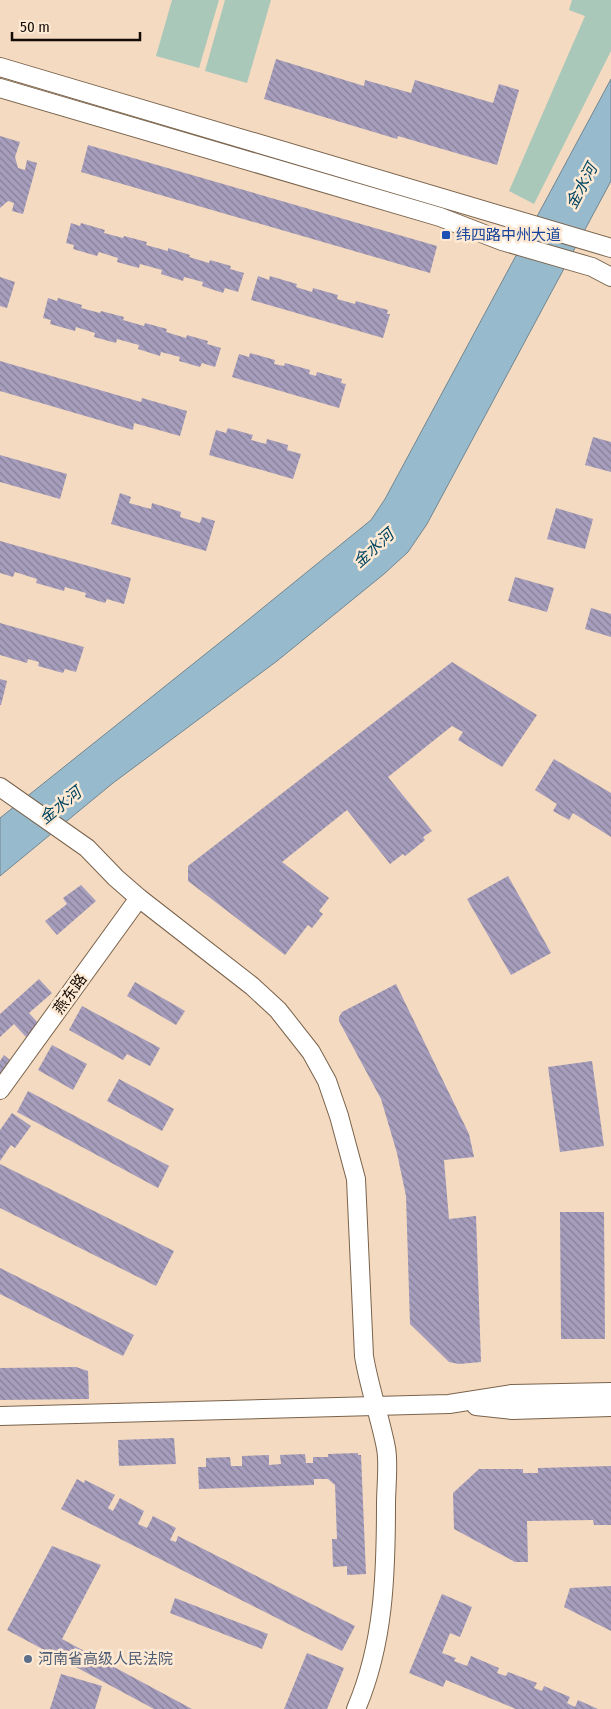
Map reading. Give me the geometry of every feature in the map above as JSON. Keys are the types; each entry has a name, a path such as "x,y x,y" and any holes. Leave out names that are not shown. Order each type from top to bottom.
{"street":[{"path":"0,67 608,247"},
{"path":"0,88 440,218 502,241 592,267 611,277"},
{"path":"6,791 87,848 116,878 139,898 252,986 278,1010 311,1052 327,1082 342,1124 356,1179 364,1356 387,1450 386,1554 380,1632 368,1676 356,1709"},
{"name":"燕东路","path":"0,1090 139,898"},
{"path":"449,1404 512,1394 611,1392"},
{"path":"0,1416 449,1404 512,1410 611,1407"}],"green space":[{"path":"172,0 219,0 199,68 156,56"},
{"path":"225,0 271,0 247,83 205,71"},
{"path":"572,0 611,0 611,51 534,204 509,191 585,16 569,10"}],"water":[{"name":"金水河","path":"611,79 611,181 427,524 408,552 384,574 277,661 113,783 0,876 0,818 371,520 385,499"}],"building":[{"path":"276,59 364,86 365,80 411,93 415,80 493,103 499,84 519,90 497,165 398,136 397,139 264,99"},
{"path":"0,136 20,142 15,157 18,168 25,170 27,160 37,163 23,214 12,211 14,203 8,201 0,208"},
{"path":"88,145 437,246 430,273 81,172"},
{"path":"71,223 80,226 81,223 105,230 104,233 147,242 146,245 168,251 168,248 209,263 210,260 231,266 230,269 244,273 238,292 225,288 223,293 202,286 203,282 184,277 183,281 161,274 162,270 140,264 139,268 117,262 118,258 99,252 97,256 73,249 74,245 66,243"},
{"path":"258,276 269,280 270,276 297,284 296,287 312,292 313,288 338,295 337,299 355,304 356,301 388,310 387,314 390,314 383,338 251,300"},
{"path":"0,277 15,282 7,308 0,306"},
{"path":"48,298 57,301 58,298 82,305 81,308 124,317 123,320 144,326 145,323 167,329 166,332 186,338 187,335 208,341 207,344 221,348 215,367 202,363 200,367 179,361 180,357 161,352 160,356 138,349 139,345 117,339 116,343 94,337 95,333 76,327 75,331 50,324 51,320 43,318"},
{"path":"250,353 275,360 274,364 284,366 285,363 310,370 309,374 316,376 317,372 342,379 341,383 346,384 339,408 232,377 239,354 249,357"},
{"path":"0,361 141,402 142,398 187,411 180,436 134,423 133,430 0,391"},
{"path":"228,428 253,435 251,440 266,444 267,439 288,445 287,450 301,454 293,479 209,455 216,430 226,433"},
{"path":"593,437 611,442 611,472 585,465"},
{"path":"0,455 67,474 60,499 0,482"},
{"path":"120,493 131,497 129,503 151,509 152,503 181,512 180,517 200,523 202,517 215,521 206,551 111,524"},
{"path":"556,508 593,519 585,549 547,539"},
{"path":"0,541 131,578 124,604 107,599 105,603 85,597 86,593 65,587 64,591 36,583 37,579 15,572 13,577 0,573"},
{"path":"515,577 554,588 547,612 508,601"},
{"path":"591,608 611,614 611,637 585,629"},
{"path":"0,623 84,647 76,672 65,669 63,673 38,666 39,662 28,659 27,663 0,655"},
{"path":"452,662 537,715 502,767 458,740 463,732 452,726 388,777 432,831 423,837 425,840 405,856 403,854 390,864 347,810 282,862 329,898 319,911 323,914 312,928 308,925 285,955 188,881 188,866"},
{"path":"0,679 7,681 1,705 0,705"},
{"path":"554,759 611,793 611,837 573,813 569,820 553,811 557,804 535,790"},
{"path":"508,876 551,953 511,975 467,899"},
{"path":"81,885 96,901 57,935 45,921 67,904 63,898"},
{"path":"39,979 52,993 29,1013 39,1024 26,1037 14,1024 0,1037 0,1014"},
{"path":"135,982 185,1011 176,1025 127,996"},
{"path":"396,984 469,1134 474,1157 444,1160 449,1219 476,1216 481,1362 459,1364 449,1362 410,1324 406,1196 397,1153 381,1099 339,1021 342,1012"},
{"path":"82,1006 160,1048 150,1066 127,1054 123,1060 69,1030"},
{"path":"52,1045 87,1064 73,1090 38,1070"},
{"path":"4,1055 10,1060 0,1074 0,1061"},
{"path":"592,1061 604,1146 560,1152 548,1067"},
{"path":"119,1079 174,1109 162,1131 107,1101"},
{"path":"28,1091 169,1166 158,1188 17,1112"},
{"path":"12,1113 31,1126 15,1148 11,1145 0,1161 0,1130"},
{"path":"0,1164 174,1251 156,1286 0,1208"},
{"path":"560,1212 604,1212 605,1339 561,1339"},
{"path":"0,1268 134,1335 123,1356 0,1294"},
{"path":"76,1367 88,1371 89,1399 0,1400 0,1368"},
{"path":"174,1438 176,1464 119,1466 118,1440"},
{"path":"358,1453 358,1455 361,1455 366,1574 347,1575 347,1566 333,1567 332,1539 337,1539 335,1485 328,1479 314,1479 314,1485 199,1489 198,1467 206,1467 206,1458 230,1457 231,1466 242,1466 242,1456 269,1455 269,1465 281,1464 280,1455 305,1454 306,1463 313,1463 313,1457 328,1457 328,1454"},
{"path":"611,1466 611,1525 594,1525 593,1520 527,1521 528,1562 515,1562 454,1529 453,1493 479,1469 523,1469 523,1473 538,1473 538,1468"},
{"path":"77,1479 84,1483 85,1480 115,1495 108,1508 113,1511 120,1498 144,1511 138,1524 147,1528 153,1516 176,1528 170,1540 176,1542 178,1536 355,1626 342,1651 61,1509"},
{"path":"52,1546 101,1565 62,1639 192,1709 154,1709 7,1630"},
{"path":"611,1586 611,1631 564,1607 570,1588"},
{"path":"442,1594 472,1607 460,1637 450,1633 442,1653 456,1658 454,1661 467,1666 471,1656 499,1668 497,1673 506,1676 508,1672 537,1683 534,1688 542,1691 544,1686 570,1697 567,1703 575,1707 578,1700 598,1709 516,1709 446,1680 443,1687 409,1673"},
{"path":"175,1598 268,1634 262,1649 170,1613"},
{"path":"307,1653 344,1668 327,1709 284,1709"},
{"path":"61,1674 102,1686 95,1709 50,1709"}],"place":[{"name":"纬四路中州大道","path":"446,235"},
{"name":"河南省高级人民法院","path":"28,1659"}]}
